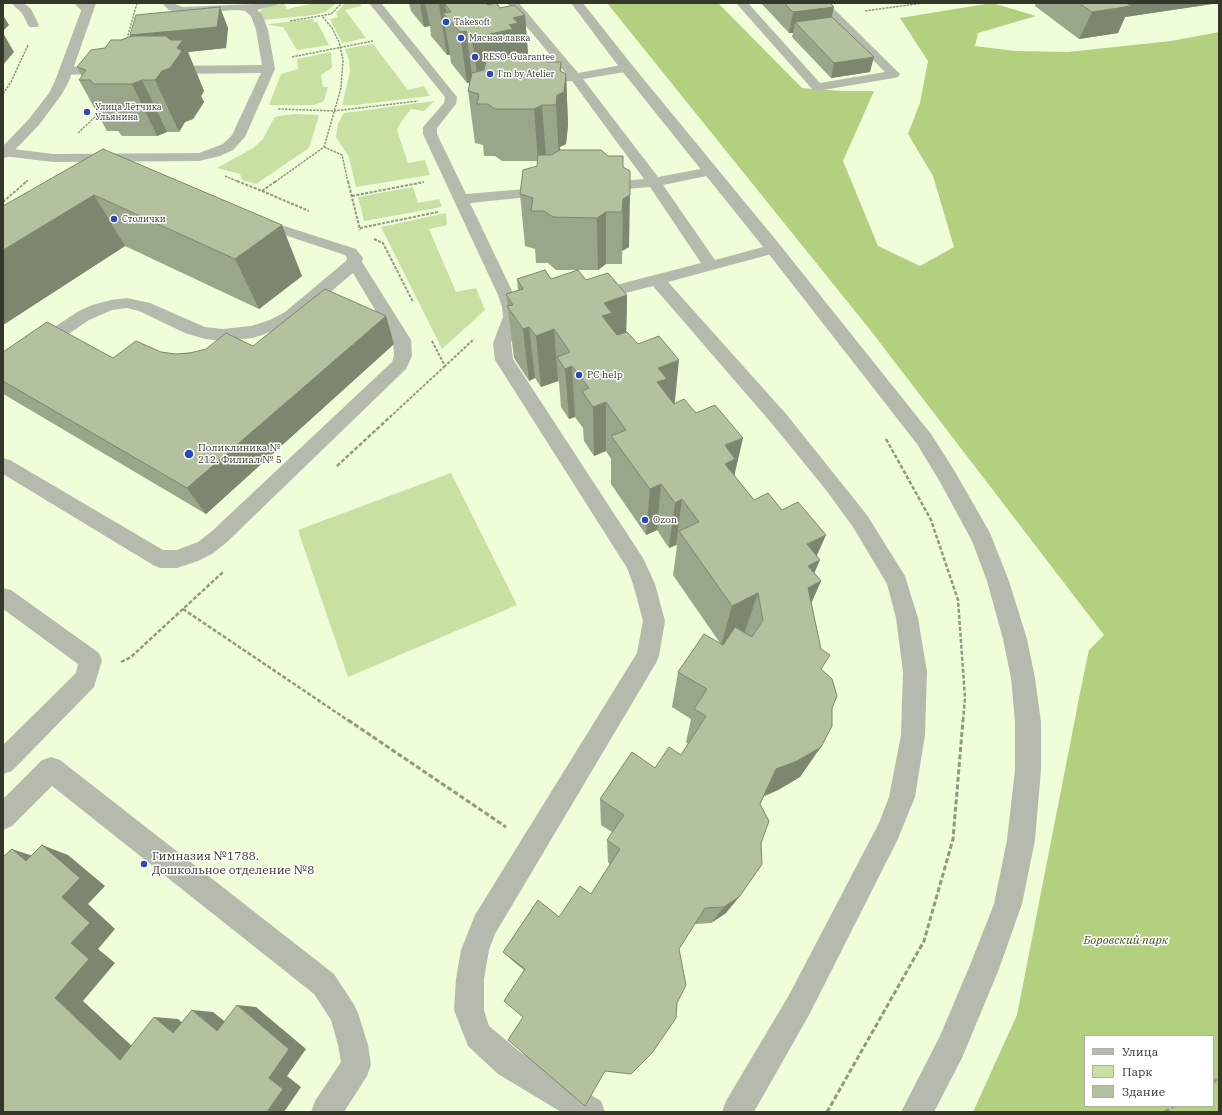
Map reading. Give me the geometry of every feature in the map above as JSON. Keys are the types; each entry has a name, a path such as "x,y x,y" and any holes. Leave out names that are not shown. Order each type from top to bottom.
{"street":[{"path":"577,3 627,68 774,249 904,413 947,476 982,539 998,581 1015,639 1023,678 1028,722 1028,770 1021,840 1008,904 984,969 951,1047 917,1112"},
{"path":"4,153 47,106 62,81 86,6"}],"lane":[{"path":"17,3 27,11 33,25"},
{"path":"168,3 173,8 182,10 237,7 248,8 273,3"},
{"path":"375,3 400,35 459,96 430,127 430,134 516,312 502,343 504,360 636,564 644,584 654,621 648,656 485,925 475,950 470,979 469,1010 478,1036 508,1063 590,1112"},
{"path":"513,3 576,77 654,182 711,266"},
{"path":"742,3 817,87 894,74 822,3"},
{"path":"4,153 52,158 199,157 215,153 228,147 238,137 269,65 262,30 256,14 248,8"},
{"path":"151,70 269,65"},
{"path":"552,81 627,68"},
{"path":"66,71 120,70"},
{"path":"585,188 654,182 711,171"},
{"path":"463,203 561,190"},
{"path":"3,465 160,559 177,559 191,555 205,548 219,537 400,365 403,356 402,340 354,262 355,258 351,252 241,216"},
{"path":"581,300 658,281 774,249"},
{"path":"3,371 83,316 111,305 127,303 144,307 191,329 205,333 223,335 253,332 276,324 291,316 350,268 354,262"},
{"path":"658,281 780,420 860,521 897,582 907,618 915,672 913,735 902,797 888,832 799,1005 737,1112"},
{"path":"3,597 91,660 86,680 3,762"},
{"path":"3,816 51,769 324,984 343,1013 353,1045 356,1065 326,1112"}],"path":[{"path":"120,70 137,3"},
{"path":"259,23 295,20 331,14 342,3"},
{"path":"835,16 923,3"},
{"path":"199,157 196,164 262,191 324,147 341,88 343,60 339,42 332,28 322,16"},
{"path":"3,94 31,36 33,25"},
{"path":"269,65 339,47 400,35"},
{"path":"251,108 334,111 459,96"},
{"path":"324,147 342,155 361,233"},
{"path":"352,196 451,177"},
{"path":"360,228 463,203"},
{"path":"372,238 383,242 414,304"},
{"path":"431,338 445,366 516,312"},
{"path":"183,610 533,845"}],"green space":[{"path":"284,3 287,9 315,3 337,3 325,12 314,15 263,20 260,11 264,8"},
{"path":"345,3 360,3 361,6 345,10 366,38 342,43 330,19 338,17 336,13"},
{"name":"Боровский парк","path":"607,3 718,3 802,88 842,91 874,91 843,161 878,246 920,266 954,247 933,176 908,134 920,103 928,61 900,18 992,3 1036,16 978,33 975,46 1015,51 1068,52 1171,41 1219,32 1219,1112 973,1112 1017,1015 1089,650 1104,635 871,331"},
{"path":"313,19 314,22 317,22 329,45 297,50 283,27 269,25 269,24"},
{"path":"373,44 408,90 424,86 430,96 355,105 342,105 350,72 349,60 345,49"},
{"path":"331,52 332,68 321,75 323,87 328,87 324,101 314,105 269,105 281,74 298,69 297,59"},
{"path":"434,101 424,111 411,109 397,130 408,163 425,160 430,175 356,187 349,157 336,137 338,123 344,113"},
{"path":"296,114 319,115 309,148 256,184 242,180 240,174 217,168 253,148 263,139 274,118 278,116"},
{"path":"413,187 418,203 439,199 442,207 364,221 358,197"},
{"path":"446,213 447,225 429,229 456,292 476,288 485,310 442,349 381,227"},
{"path":"451,473 517,605 348,677 298,530"}],"building":[{"path":"437,3 486,3 488,5 496,3 500,8 514,5 525,15 513,18 518,23 509,25 513,29 472,38 466,31 460,32 443,13 451,12 445,4 439,5"},
{"path":"784,3 830,3 834,7 793,12"},
{"path":"1079,3 1126,3 1131,6 1092,12"},
{"path":"220,7 217,27 130,35 136,15"},
{"path":"832,17 874,57 834,63 795,22"},
{"path":"132,36 166,36 170,40 183,40 177,48 182,51 170,68 162,71 155,80 142,80 132,84 94,84 90,80 79,80 86,70 77,67 91,50 105,48 111,40 121,40"},
{"path":"505,57 541,58 547,62 561,62 560,71 566,74 564,92 557,95 556,105 542,105 534,109 495,109 488,104 477,104 479,94 468,91 472,73 484,70 486,61 497,61"},
{"path":"103,149 282,225 235,259 94,195 3,250 3,206"},
{"path":"560,150 601,150 608,156 623,156 623,167 630,171 630,195 623,199 622,212 606,212 597,218 553,217 544,211 531,211 533,198 520,194 523,170 537,166 538,155 551,155"},
{"path":"545,270 551,279 578,270 586,280 608,273 627,295 604,303 612,313 602,316 617,335 627,332 638,344 659,336 679,360 658,368 667,379 657,382 674,404 684,399 696,413 715,405 743,438 725,445 735,459 725,464 754,500 768,493 782,510 798,502 826,535 807,544 820,560 808,566 821,581 808,588 821,649 830,655 821,669 832,679 837,696 832,708 832,726 821,747 797,761 776,769 760,804 769,821 761,843 762,864 740,896 724,907 705,908 679,949 686,985 677,1003 676,1018 652,1053 631,1074 605,1071 585,1106 508,1040 523,1017 504,1001 525,969 503,952 538,900 559,917 580,886 591,894 620,849 607,840 624,815 600,799 632,752 655,768 669,747 681,755 706,716 694,709 707,689 678,672 704,634 723,645 735,627 752,637 763,620 758,593 732,606 679,531 699,522 682,499 675,503 661,484 650,489 611,436 626,430 606,402 593,407 582,391 589,388 572,366 565,369 557,357 570,352 554,329 536,336 529,327 523,329 507,306 513,305 506,294 523,289 517,279"},
{"name":"Поликлиника № 212. Филиал № 5","path":"325,289 386,316 187,488 3,381 3,352 47,322 113,358 136,341 161,352 175,354 190,353 206,349 226,333 253,346"},
{"path":"42,845 80,878 62,897 90,923 71,943 89,959 55,998 120,1060 154,1017 173,1033 192,1010 217,1031 237,1005 289,1049 269,1078 283,1089 267,1112 3,1112 3,857 12,849 26,861"}],"place":[{"name":"Takesoft","path":"446,22"},
{"name":"Мясная лавка","path":"461,38"},
{"name":"RESO-Guarantee","path":"475,57"},
{"name":"I'm by Atelier","path":"490,74"},
{"name":"Улица Лётчика Ульянина","path":"87,112"},
{"name":"Столички","path":"114,219"},
{"name":"PC help","path":"579,375"},
{"name":"Поликлиника № 212. Филиал № 5","path":"189,454"},
{"name":"Ozon","path":"645,520"},
{"name":"Гимназия №1788. Дошкольное отделение №8","path":"144,864"}]}
